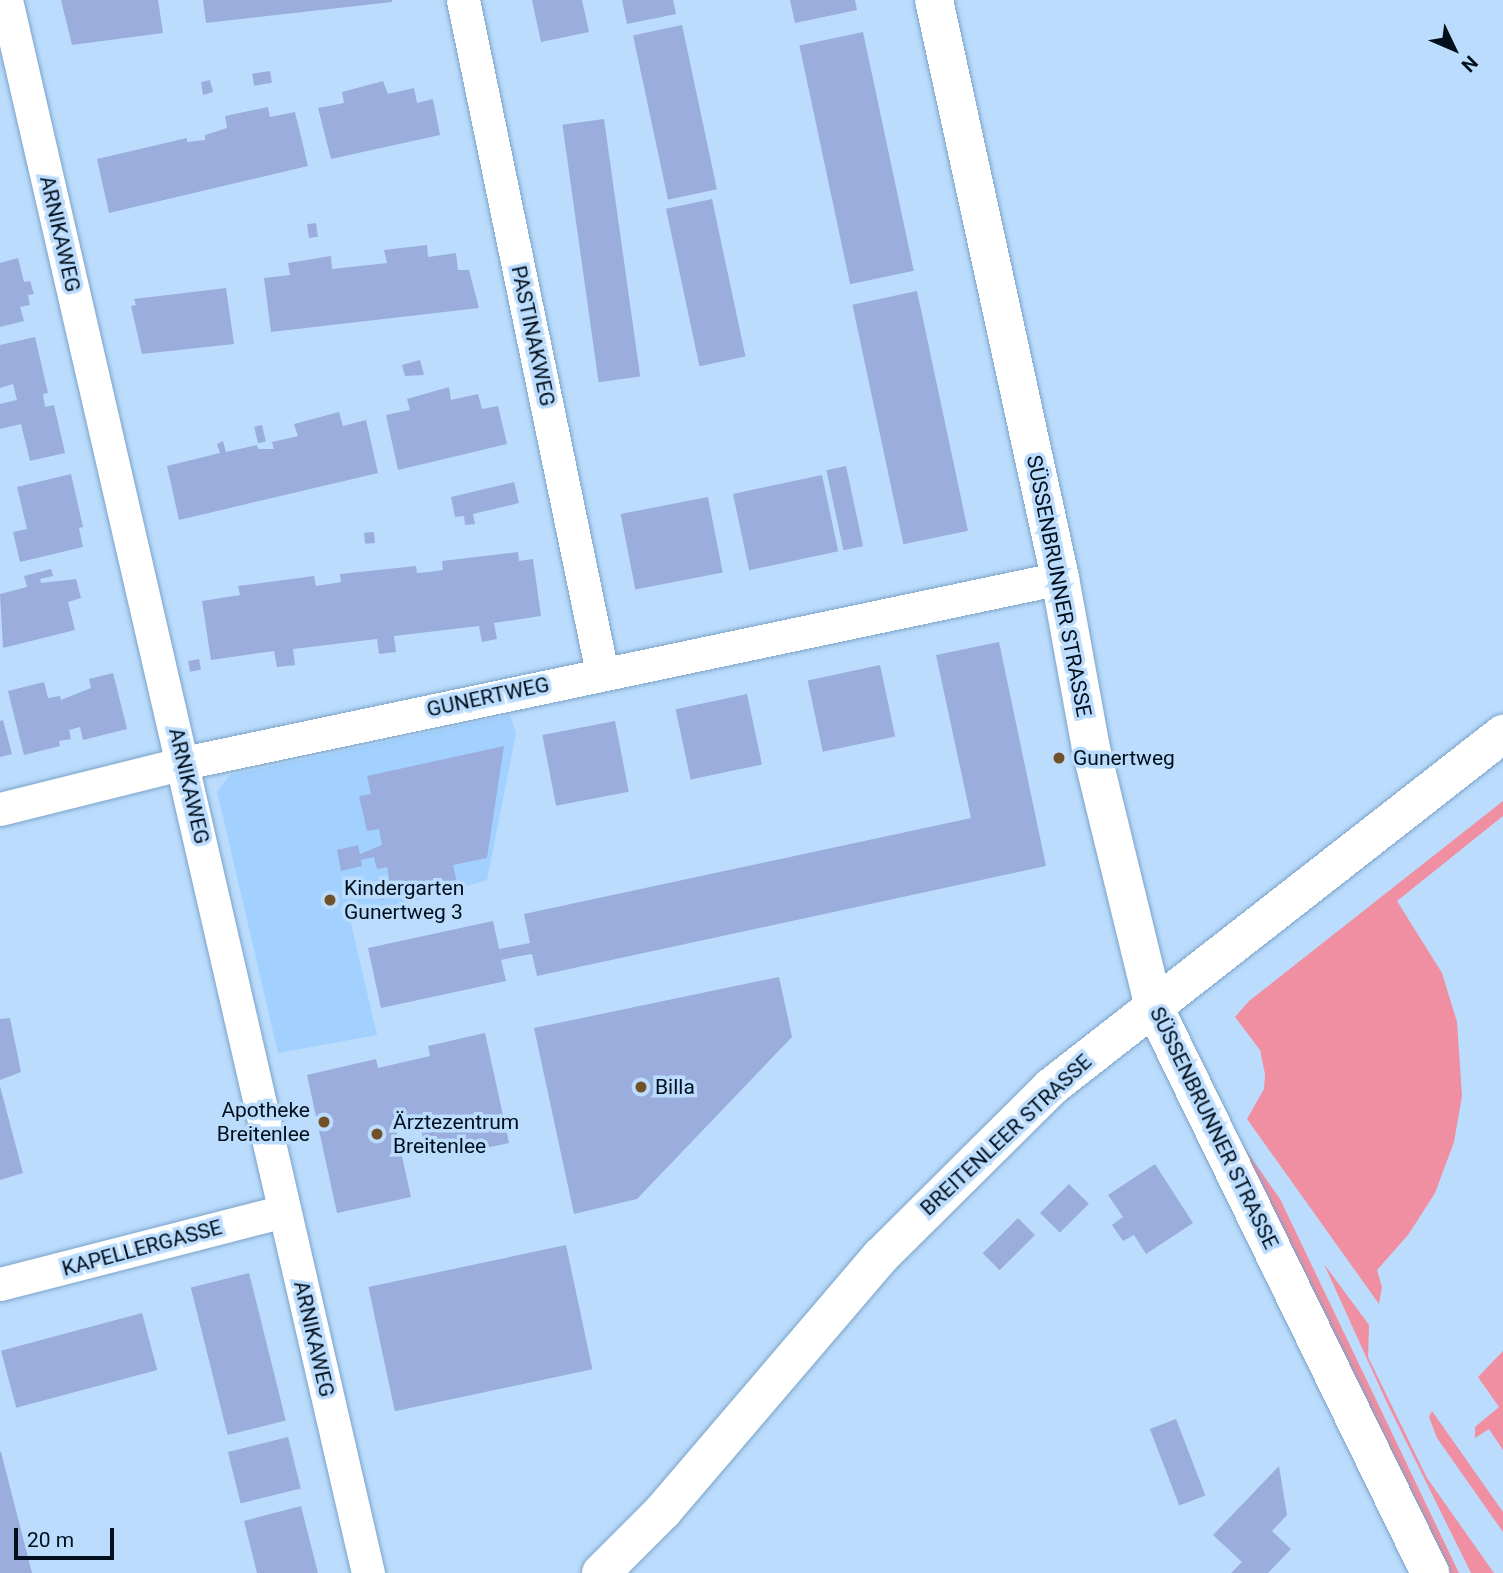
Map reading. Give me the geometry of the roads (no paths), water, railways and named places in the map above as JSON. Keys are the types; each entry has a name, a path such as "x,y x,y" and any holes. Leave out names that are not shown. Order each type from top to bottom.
{"street":[{"name":"ARNIKAWEG","path":"6,0 184,763 368,1573"},
{"name":"PASTINAKWEG","path":"463,0 602,673"},
{"name":"SÜSSENBRUNNER STRASSE","path":"934,0 1060,578 1091,749 1154,1007 1430,1573"},
{"name":"GUNERTWEG","path":"0,809 184,763 1060,578"},
{"name":"BREITENLEER STRASSE","path":"601,1573 663,1511 881,1256 1051,1087 1503,734"},
{"name":"KAPELLERGASSE","path":"0,1284 284,1211"}],"place":[{"name":"Gunertweg","path":"1059,758"},
{"name":"Kindergarten Gunertweg 3","path":"330,900"},
{"name":"Billa","path":"641,1087"},
{"name":"Apotheke Breitenlee","path":"324,1122"},
{"name":"Ärztezentrum Breitenlee","path":"377,1134"}]}
